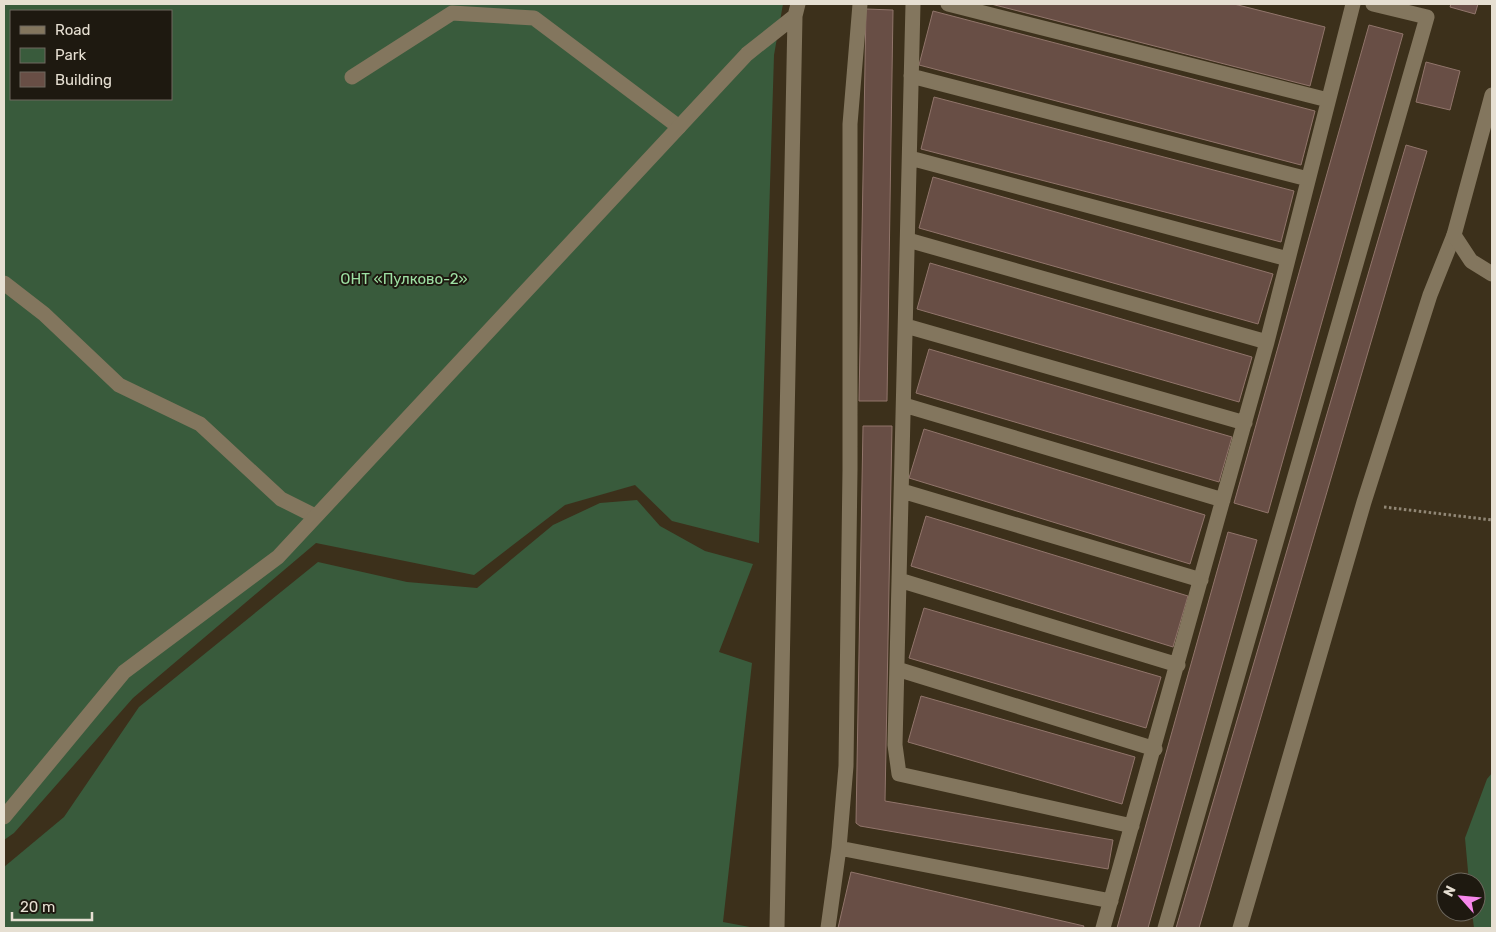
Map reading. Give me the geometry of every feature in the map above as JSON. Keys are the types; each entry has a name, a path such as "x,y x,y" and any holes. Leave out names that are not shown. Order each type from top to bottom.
{"street":[{"path":"828,928 839,848 846,766 850,470 850,124 860,4"},
{"path":"913,4 895,744 899,774 1132,826"},
{"path":"948,4 1328,100"},
{"path":"1103,928 1267,342 1353,4"},
{"path":"1165,928 1429,10 1373,4"},
{"path":"4,818 124,672 278,557 748,54 796,10"},
{"path":"777,928 796,10"},
{"path":"352,77 452,13 534,18 679,127"},
{"path":"911,76 1308,179"},
{"path":"1240,928 1364,502 1430,295 1454,234 1492,96"},
{"path":"910,158 1288,259"},
{"path":"1454,234 1472,261 1492,274"},
{"path":"908,240 1267,342"},
{"path":"4,283 44,314 119,385 200,424 281,499 315,516"},
{"path":"906,326 1245,423"},
{"path":"904,405 1223,500"},
{"path":"902,491 1201,580"},
{"path":"899,580 1178,665"},
{"path":"897,669 1154,748"},
{"path":"839,848 1111,901"}],"path":[{"path":"1364,502 1398,510 1492,520"}],"green space":[{"name":"ОНТ «Пулково-2»","path":"4,4 783,4 774,55 759,543 672,521 635,485 565,505 474,575 316,543 133,698 14,833 4,840"},
{"path":"637,500 660,526 705,551 753,564 719,652 752,663 723,922 755,928 4,928 4,867 64,817 139,707 318,562 407,582 477,588 553,525 600,503"},
{"path":"1492,773 1492,928 1474,928 1473,922 1486,922 1486,872 1468,872 1465,838 1487,779"}],"building":[{"path":"991,4 1234,4 1325,27 1310,86"},
{"path":"1451,4 1478,4 1475,14 1450,7"},
{"path":"866,9 893,10 887,401 859,401"},
{"path":"933,11 1315,111 1301,165 919,65"},
{"path":"1369,25 1403,34 1268,513 1234,503"},
{"path":"1426,62 1460,71 1450,110 1416,102"},
{"path":"934,97 1294,191 1281,242 921,149"},
{"path":"1406,145 1427,151 1199,928 1176,928"},
{"path":"933,177 1273,274 1258,324 919,228"},
{"path":"930,263 1252,357 1239,402 917,309"},
{"path":"929,349 1232,437 1219,482 916,393"},
{"path":"863,426 892,426 885,801 1113,840 1108,869 860,826 856,823"},
{"path":"924,429 1205,515 1190,564 909,478"},
{"path":"926,516 1188,596 1173,647 911,566"},
{"path":"1228,532 1257,540 1148,928 1117,928"},
{"path":"924,608 1161,677 1146,728 909,658"},
{"path":"921,696 1135,757 1122,804 908,742"},
{"path":"851,872 1084,926 1083,928 838,928"}]}
